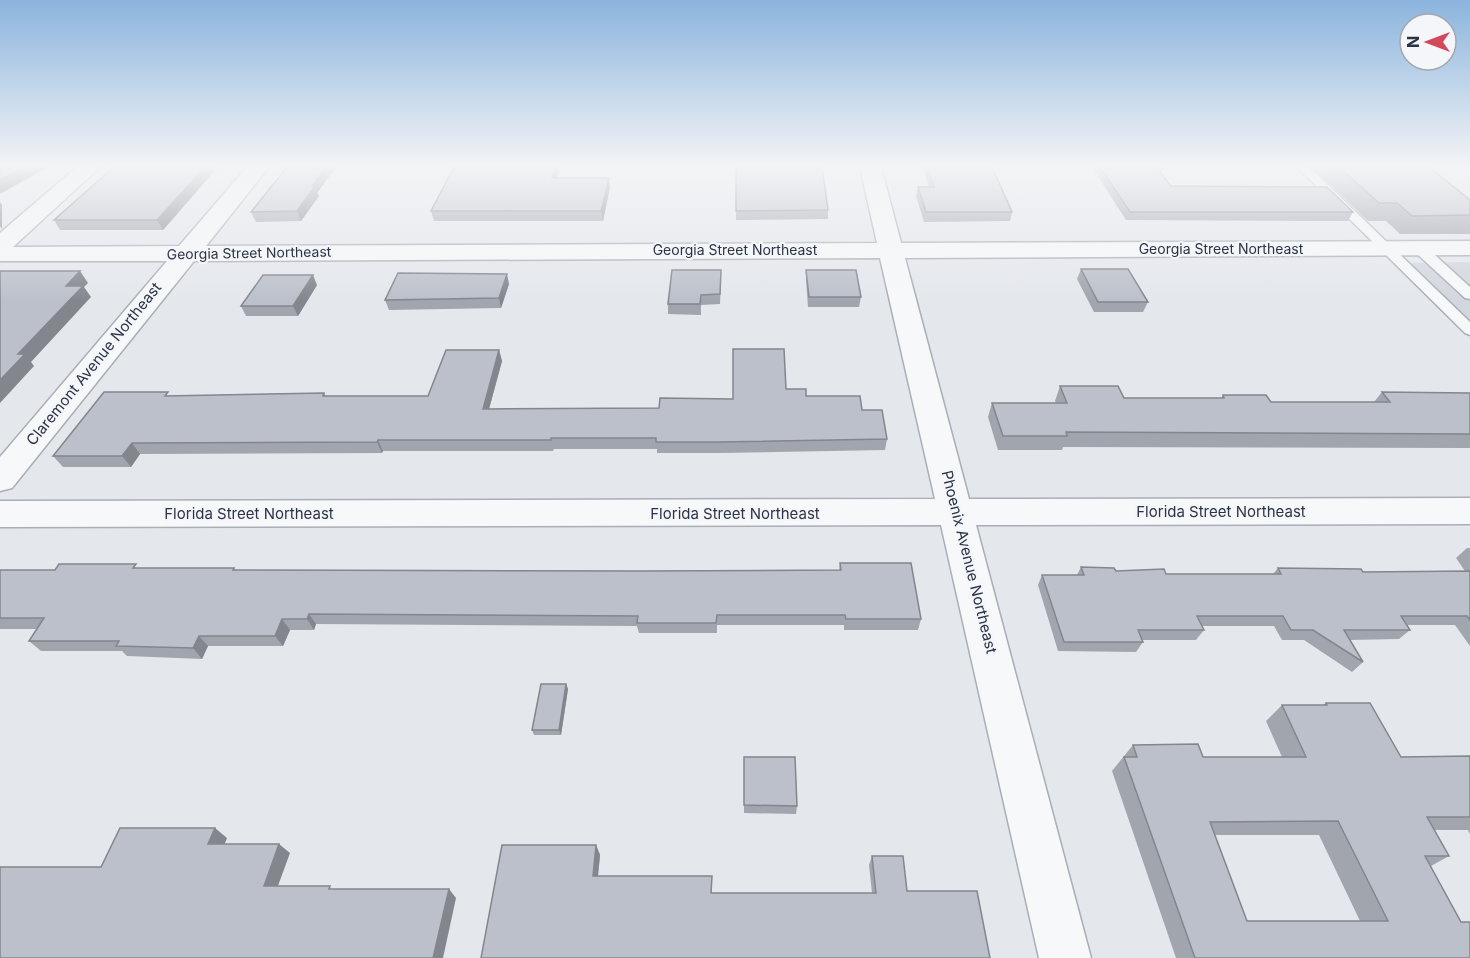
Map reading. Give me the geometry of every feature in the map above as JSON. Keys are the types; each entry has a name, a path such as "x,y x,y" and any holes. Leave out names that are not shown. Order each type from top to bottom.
{"street":[{"path":"0,245 38,212"},
{"name":"Claremont Avenue Northeast","path":"6,464 220,212"},
{"name":"Phoenix Avenue Northeast","path":"881,212 1065,958"},
{"name":"Georgia Street Northeast","path":"0,254 1470,248"},
{"name":"Florida Street Northeast","path":"0,514 1470,512"}],"lane":[{"path":"1349,212 1470,330"},
{"path":"1420,249 1468,291"}],"shaded area":[{"path":"1470,262 1470,324 1406,263"}],"building":[{"path":"63,212 165,212 157,220 54,220"},
{"path":"926,212 1012,212 926,212"},
{"path":"1130,212 1353,212 1130,212"},
{"path":"1407,212 1470,212 1470,215 1412,216"},
{"path":"1081,269 1128,269 1148,302 1098,302"},
{"path":"672,270 721,270 720,294 701,295 700,304 668,304"},
{"path":"806,270 856,270 861,297 809,297"},
{"path":"0,271 80,271 66,286 83,286 18,354 25,354 0,380"},
{"path":"398,273 507,274 499,298 385,300"},
{"path":"263,275 313,275 293,306 241,306"},
{"path":"733,349 784,349 786,389 806,389 806,396 860,396 862,410 882,410 887,439 656,442 656,438 551,438 551,440 132,443 122,456 53,456 104,392 168,392 165,396 324,393 323,396 428,396 446,350 499,350 483,409 659,408 660,398 733,399"},
{"path":"1060,386 1118,386 1124,398 1224,398 1223,395 1266,395 1271,402 1390,402 1382,392 1470,393 1470,434 1066,432 1067,436 1003,436 992,403 1067,403"},
{"path":"840,563 911,563 921,619 846,619 845,615 717,615 716,623 637,623 638,616 309,614 307,619 282,619 275,636 199,636 193,648 116,646 119,641 29,641 44,618 0,618 0,570 55,570 59,564 136,564 133,568 234,568 233,570 642,571 841,570"},
{"path":"1081,567 1114,568 1116,571 1164,569 1166,574 1281,574 1278,568 1361,569 1363,572 1470,571 1470,620 1467,616 1401,616 1410,630 1344,630 1363,662 1313,630 1291,630 1283,616 1197,616 1204,630 1138,630 1143,642 1064,642 1042,575 1084,575"},
{"path":"541,684 566,684 559,730 532,730"},
{"path":"1326,703 1370,703 1401,757 1470,756 1470,817 1427,817 1449,856 1425,856 1461,922 1470,922 1470,958 1195,958 1124,757 1137,757 1133,745 1198,744 1203,757 1306,757 1282,705 1327,705","holes":["1338,821 1388,921 1247,921 1210,822"]},
{"path":"744,757 795,757 797,806 744,805"},
{"path":"120,828 215,828 208,844 279,844 264,886 330,886 329,889 449,889 433,958 0,958 0,867 101,867"},
{"path":"502,845 596,845 593,876 712,876 711,893 876,893 872,856 903,856 907,891 977,891 990,958 481,958"}]}
